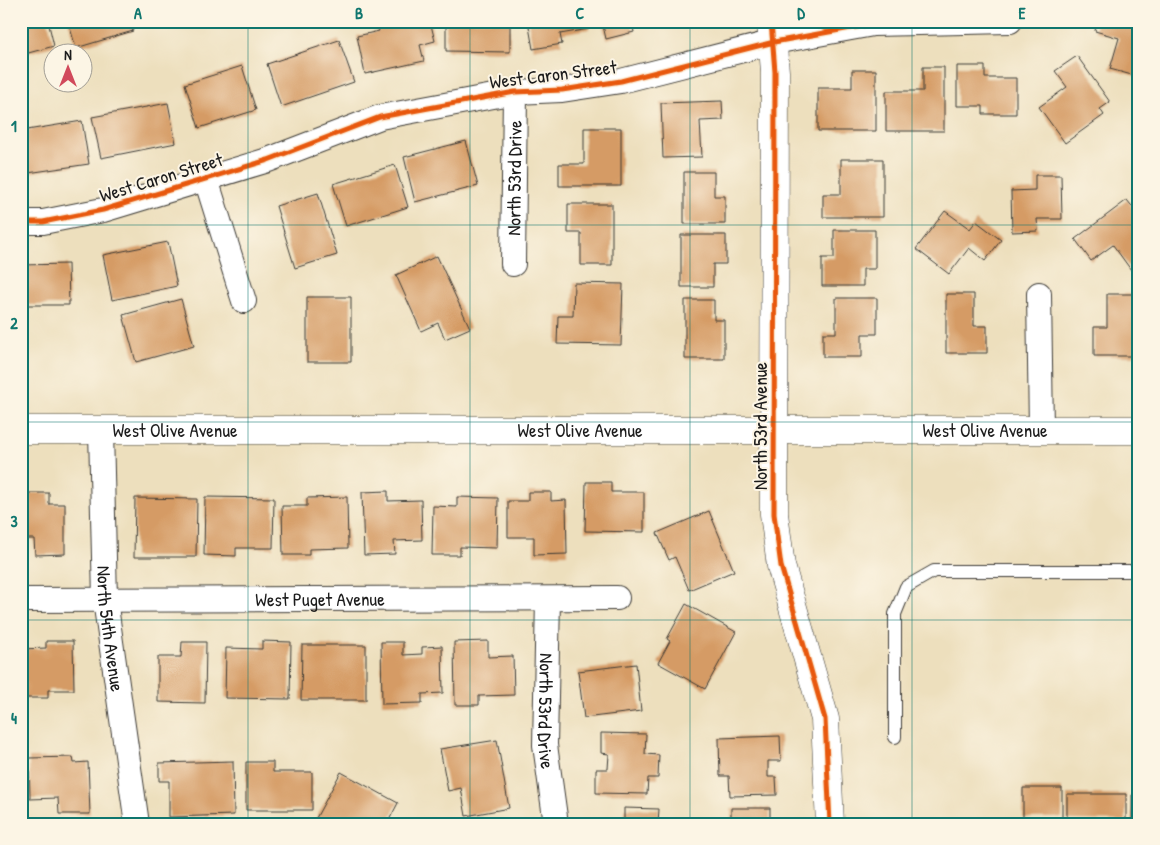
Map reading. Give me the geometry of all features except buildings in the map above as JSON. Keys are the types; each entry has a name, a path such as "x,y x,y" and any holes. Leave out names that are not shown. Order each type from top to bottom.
{"main road":[{"name":"North 53rd Avenue","path":"772,32 774,514 781,566 825,719 830,824"},
{"name":"West Olive Avenue","path":"21,430 634,428 775,432 1139,430"}],"street":[{"name":"West Caron Street","path":"21,222 43,222 76,216 206,179 268,160 380,118 515,92 562,90 621,81 772,32 873,24 1010,21"},
{"name":"North 53rd Drive","path":"513,264 515,92"},
{"path":"206,179 244,301"},
{"path":"1039,294 1041,430"},
{"name":"North 54th Avenue","path":"101,430 105,600 137,824"},
{"name":"West Puget Avenue","path":"21,600 617,598"},
{"name":"North 53rd Drive","path":"548,599 545,745 556,824"}],"lane":[{"path":"894,737 895,614 906,587 934,571 1139,571"}],"cycle path":[{"path":"771,21 775,72 774,514 781,566 825,719 830,824"},
{"path":"21,222 43,222 103,210 268,160 380,117 515,92 562,90 621,81 774,42 873,24 1010,21"}]}
